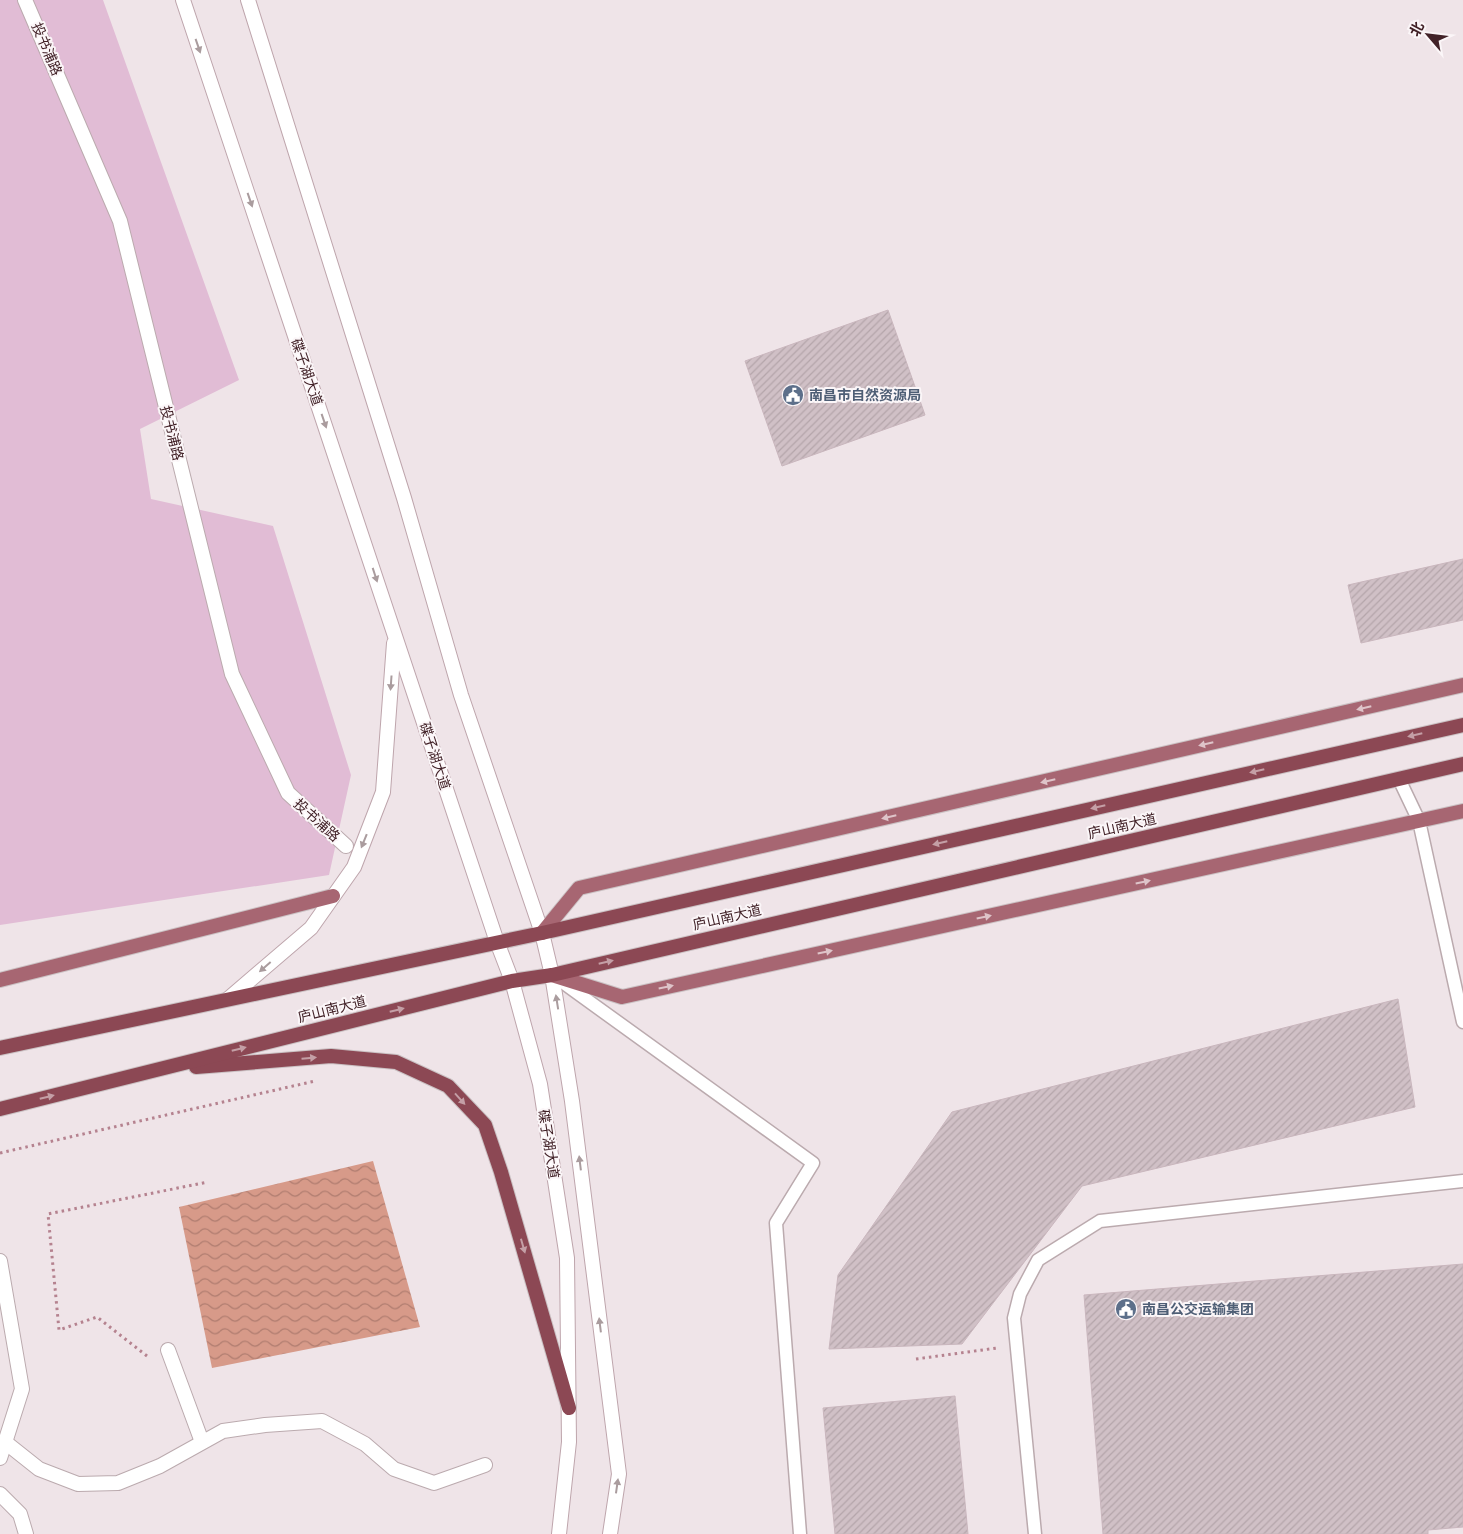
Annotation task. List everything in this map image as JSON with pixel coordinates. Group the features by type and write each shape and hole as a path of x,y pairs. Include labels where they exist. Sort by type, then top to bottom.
{"highway":[{"name":"庐山南大道","path":"0,1048 542,933 1463,724"},
{"name":"庐山南大道","path":"0,1109 512,981 552,975 1463,764"},
{"path":"156,1070 331,1056 396,1062 448,1086 485,1125 501,1172 569,1408"}],"main road":[{"name":"投书浦路","path":"25,0 120,221 232,674 288,794 346,846"},
{"name":"碟子湖大道","path":"183,0 497,942 512,981 540,1084 567,1258 569,1442 559,1534"},
{"name":"碟子湖大道","path":"248,0 404,498 462,695 542,933 552,975 572,1101 619,1474 610,1534"},
{"path":"228,999 311,928 354,867 383,792 395,634"},
{"path":"542,933 579,888 1463,685"},
{"path":"552,975 622,997 1463,811"},
{"path":"0,980 333,896"},
{"path":"0,1261 22,1389 0,1458"},
{"path":"168,1350 202,1442"},
{"path":"5,1442 39,1469 78,1484 118,1483 160,1466 223,1431 265,1425 322,1421 365,1444 394,1469 434,1483 485,1465"},
{"path":"0,1494 20,1514 26,1534"}],"lane":[{"path":"1399,779 1419,821 1463,1022"},
{"path":"552,975 813,1163 776,1224 800,1534"},
{"path":"1035,1534 1014,1318 1020,1294 1038,1260 1100,1221 1463,1181"}],"path":[{"path":"0,1153 319,1080"},
{"path":"150,1358 97,1317 59,1330 48,1214 208,1182"},
{"path":"916,1359 1017,1346"}],"shaded area":[{"path":"0,0 103,0 239,380 140,429 151,499 273,526 351,775 329,875 0,925"}],"water":[{"path":"373,1161 420,1327 212,1368 179,1207"}],"building":[{"path":"888,310 925,415 782,466 745,361"},
{"path":"1463,559 1463,620 1361,643 1348,585"},
{"path":"1398,999 1415,1107 1082,1186 962,1344 829,1349 838,1275 952,1112"},
{"path":"1463,1264 1463,1527 1428,1530 1428,1534 1103,1534 1084,1295"},
{"path":"955,1396 968,1534 835,1534 823,1408"}],"place":[{"name":"南昌市自然资源局","path":"793,395"},
{"name":"南昌公交运输集团","path":"1126,1309"}]}
